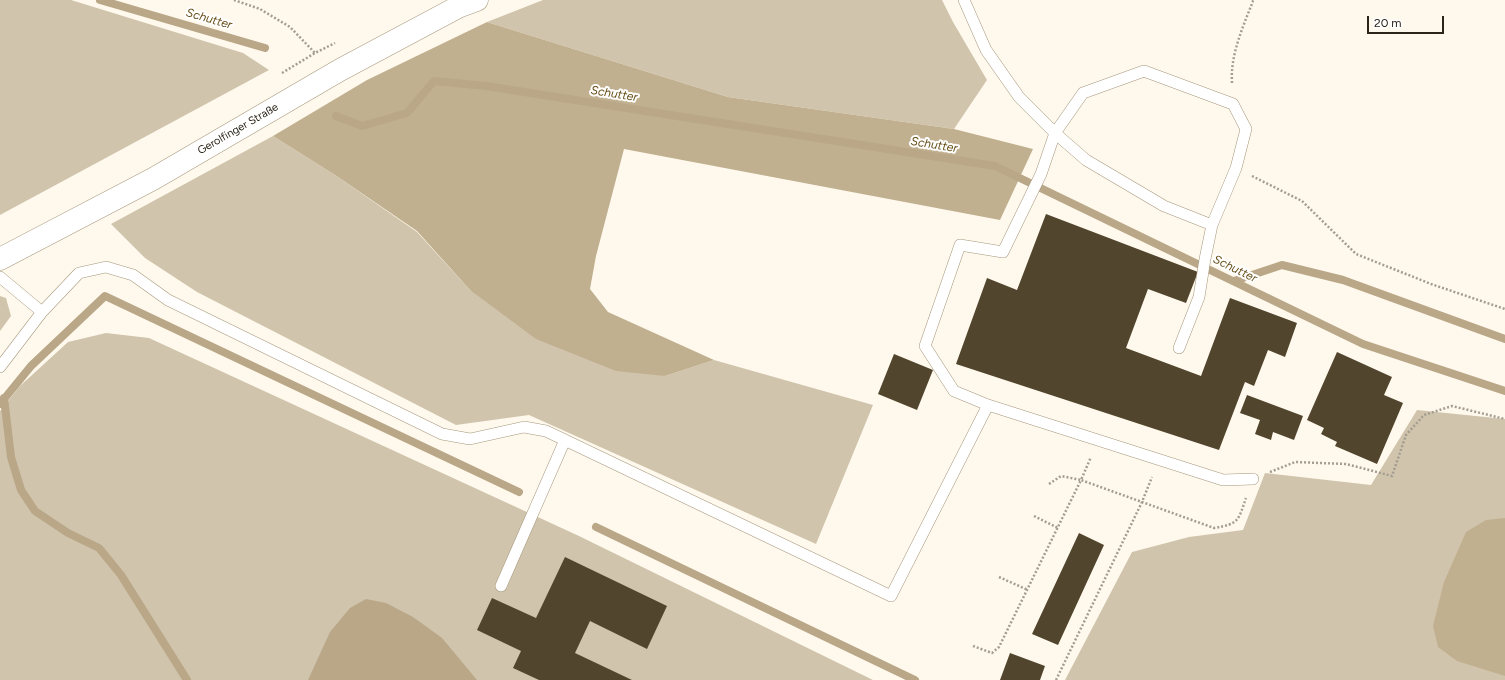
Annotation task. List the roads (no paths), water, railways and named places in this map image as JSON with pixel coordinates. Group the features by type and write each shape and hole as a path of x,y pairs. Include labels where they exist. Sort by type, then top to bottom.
{"street":[{"name":"Gerolfinger Straße","path":"0,259 153,178 340,70 458,7 477,0"}],"lane":[{"path":"964,0 986,50 1019,97 1055,133 1086,160 1164,206 1212,225"},
{"path":"1179,348 1199,297 1204,259 1212,225 1236,168 1246,129 1233,104 1144,71 1083,93 1055,133 1042,174 1003,252 960,245 925,346 954,391 988,405 1224,480 1253,479"},
{"path":"0,366 42,312 79,273 106,267 133,275 168,300 442,434 470,439 524,427 546,430 891,596 988,405"},
{"path":"0,277 42,312"},
{"path":"501,586 565,440"}],"waterway":[{"name":"Schutter","path":"100,0 265,48"},
{"name":"Schutter","path":"336,116 362,126 407,113 434,81 486,86 995,166 1363,344 1505,391"},
{"path":"1234,281 1282,265 1343,280 1505,339"},
{"path":"0,404 31,366 105,296 519,492"},
{"path":"4,398 11,457 21,490 35,511 68,533 99,548 121,575 187,680"},
{"path":"596,527 915,680"}]}
